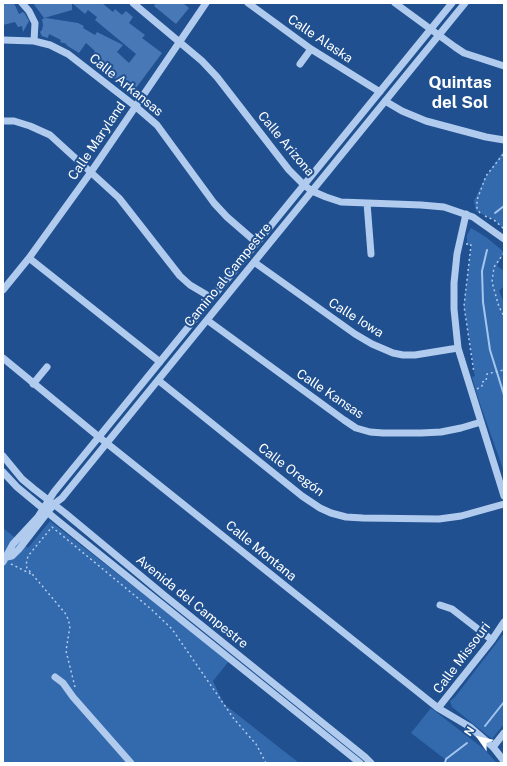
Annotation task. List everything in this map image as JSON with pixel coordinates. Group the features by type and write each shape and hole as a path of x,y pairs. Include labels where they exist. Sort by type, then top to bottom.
{"street":[{"path":"22,3 29,11 35,23 34,42"},
{"name":"Calle Arizona","path":"133,3 202,61 289,170 312,191 326,198 341,202 444,207 473,217 504,239"},
{"name":"Calle Maryland","path":"3,290 29,258 91,172 206,3"},
{"name":"Calle Alaska","path":"248,3 310,49 380,92"},
{"path":"395,3 464,53 504,66"},
{"name":"Camino al Campestre","path":"6,561 19,549 46,511 52,502 54,492 452,3"},
{"name":"Camino al Campestre","path":"52,502 62,498 465,3"},
{"name":"Calle Arkansas","path":"3,40 34,42 50,45 68,54 135,106 157,125 214,203 227,217 257,243"},
{"path":"300,64 310,49"},
{"path":"385,101 426,122 504,140"},
{"path":"3,121 14,121 50,135 119,198 180,276 190,285 212,298"},
{"path":"367,203 370,254"},
{"path":"466,214 457,254 454,283 454,310 458,348 504,496"},
{"path":"29,258 160,362"},
{"name":"Calle Iowa","path":"254,262 355,334 372,344 393,353 415,355 458,348"},
{"name":"Calle Kansas","path":"207,320 356,428 370,432 383,433 421,433 448,430 481,422"},
{"name":"Calle Montana","path":"3,358 106,443 438,708 470,727 493,747 504,760"},
{"path":"33,384 47,367"},
{"name":"Calle Oregón","path":"158,380 302,496 320,508 331,513 346,517 363,518 439,519 460,516 504,504"},
{"name":"Avenida del Campestre","path":"3,456 22,478 371,763"},
{"name":"Avenida del Campestre","path":"3,472 17,487 46,511 360,763"},
{"path":"159,603 165,596"},
{"path":"440,605 452,609 492,640"},
{"name":"Calle Missouri","path":"438,708 492,640 504,622"},
{"path":"55,676 63,683 73,697 131,763"},
{"path":"266,688 271,682"},
{"path":"493,747 504,733"}],"path":[{"path":"504,153 486,176 477,200 477,208 480,214 494,220 503,228 504,227"},
{"path":"467,245 471,245 464,306 475,377"},
{"path":"504,253 494,267 492,282 499,307 504,316"},
{"path":"478,382 486,381 487,374 504,370"},
{"path":"476,390 482,386 482,382"},
{"path":"77,692 66,651 70,626 68,618 60,606 33,576 26,565 28,556 52,527 151,609 172,629 234,719 256,744 266,763"},
{"path":"6,561 33,576"}],"shaded area":[{"path":"504,150 504,229 494,220 476,211 474,201 485,178"},
{"path":"471,228 486,237 504,252 497,266 504,271 504,286 499,291 504,302 504,472 472,377 475,376 464,306 471,246 467,245 467,235"},
{"path":"50,521 229,661 213,681 224,704 299,763 3,763 3,528 28,548"},
{"path":"504,633 504,724 492,739 452,707 450,701 455,697"},
{"path":"431,708 484,749 497,763 450,763 411,733"}],"building":[{"path":"3,3 14,3 19,14 23,12 25,14 29,21 23,32 22,26 18,27 15,22 3,25"},
{"path":"33,3 72,3 72,10 44,18"},
{"path":"72,3 102,3 113,12 115,9 122,15 126,11 133,17 129,23 145,35 142,38 162,53 133,92 97,66 102,59 86,43 79,53 66,45 67,44 60,42 61,40 49,34 48,38 42,36 40,32 43,25 42,19 46,18 78,23 84,26 83,28 95,35 97,32 123,45 117,52 129,63 136,54 95,20 97,17 88,10 85,14"},
{"path":"156,3 183,3 189,8 176,24 154,6"}],"waterway":[{"path":"495,213 504,206"},
{"path":"487,250 482,271 483,302 490,350 504,395"},
{"path":"485,726 504,702"},
{"path":"445,763 446,759 467,743"}],"district":[{"name":"Quintas del Sol","path":"460,93"}]}
